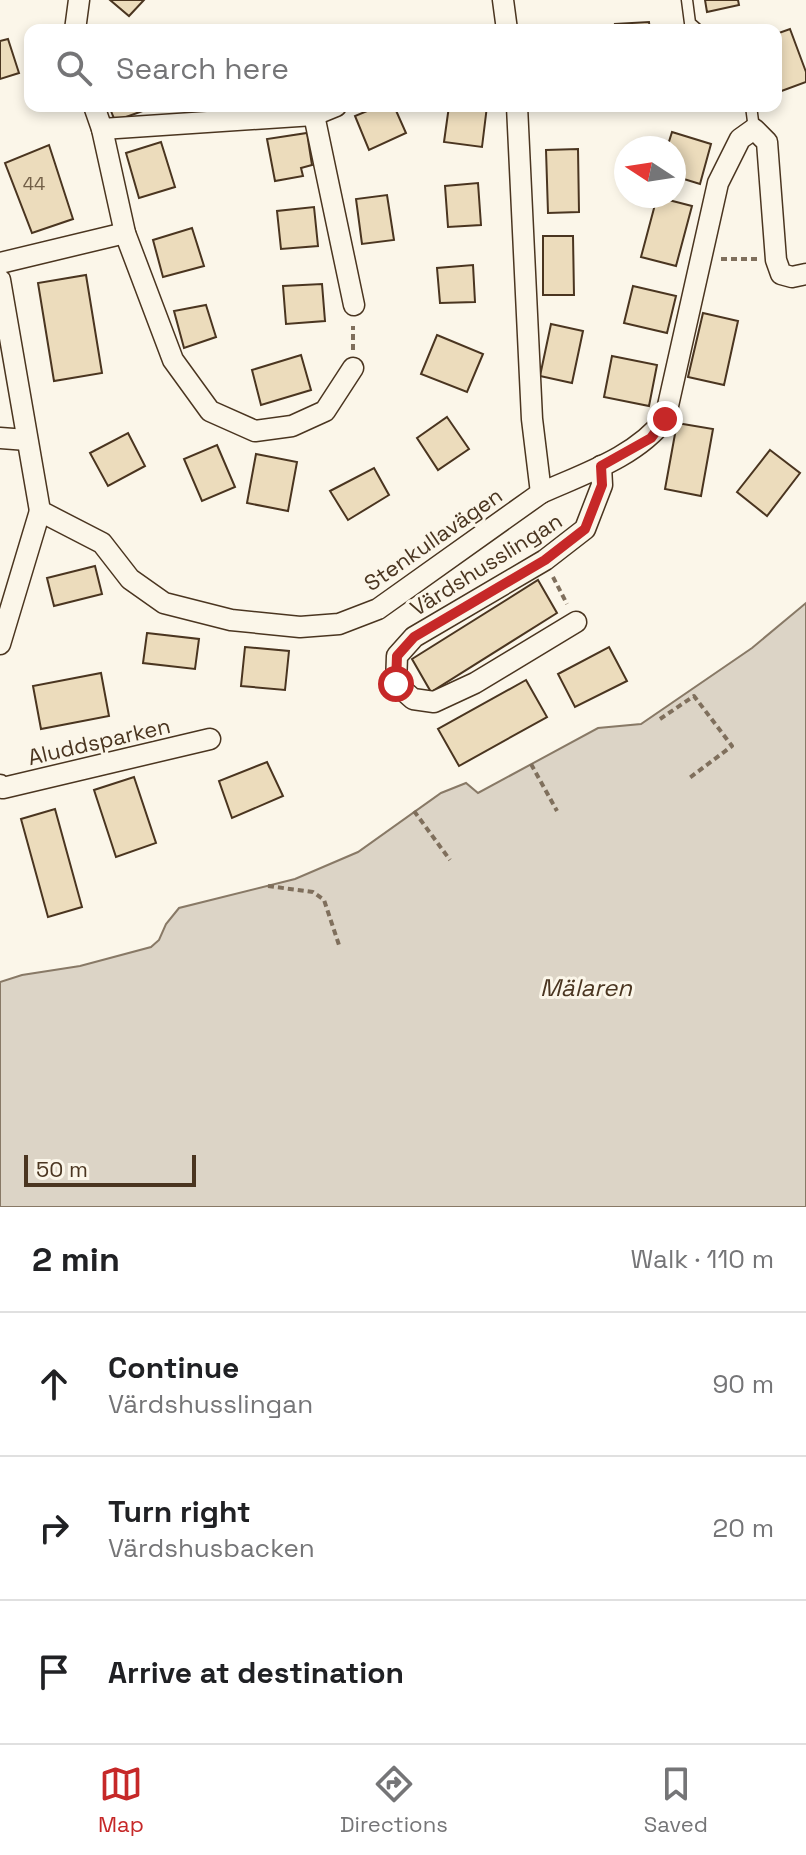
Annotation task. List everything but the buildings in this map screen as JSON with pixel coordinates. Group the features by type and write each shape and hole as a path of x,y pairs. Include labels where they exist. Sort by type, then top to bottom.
{"street":[{"path":"76,24 79,0"},
{"path":"503,0 506,24"},
{"path":"96,112 125,233 173,360 210,411 255,431 292,426 325,411 353,368"},
{"path":"102,129 314,115 321,112"},
{"path":"517,112 532,419 541,493"},
{"path":"314,115 354,305"},
{"path":"754,129 767,142 776,260 781,274 792,277 806,274"},
{"name":"Stenkullavägen","path":"40,511 102,543 130,579 164,603 231,620 300,627 339,624 378,609 541,493 601,466 651,438 665,419 718,183 740,139 754,129"},
{"path":"0,263 125,233"},
{"path":"0,280 40,511 0,644"},
{"path":"0,438 27,440"},
{"name":"Värdshusslingan","path":"576,622 475,683 434,702 413,699 396,684 397,656 414,637 545,560 585,529 602,485 601,466"},
{"name":"Aluddsparken","path":"0,785 3,788 210,739"}],"lane":[{"path":"687,0 691,24"},
{"path":"752,112 754,129"}],"path":[{"path":"725,258 749,259"},
{"path":"353,368 354,305"},
{"path":"545,560 576,622"},
{"path":"660,719 694,696 732,746 688,779"},
{"path":"531,764 557,811"},
{"path":"414,811 450,860"},
{"path":"268,886 313,892 324,900 339,945"}],"water":[{"name":"Mälaren","path":"806,603 806,1207 0,1207 0,982 22,975 80,966 151,947 159,940 166,924 179,908 295,879 358,852 441,793 466,783 478,793 598,728 641,724 752,648"}],"route":[{"path":"396,684 397,656 414,637 545,560 585,529 602,485 601,466 651,438 665,419"}]}
